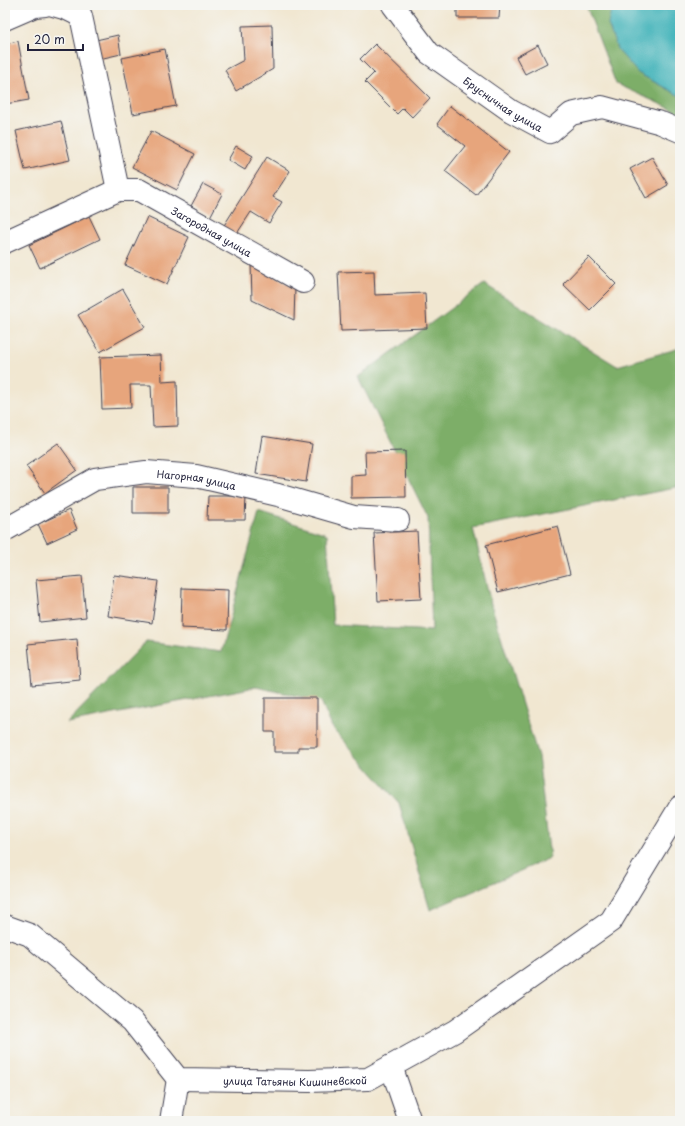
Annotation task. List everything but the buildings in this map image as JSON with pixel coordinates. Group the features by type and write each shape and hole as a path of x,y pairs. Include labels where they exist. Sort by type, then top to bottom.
{"street":[{"path":"5,19 35,6 45,5"},
{"path":"53,5 67,9 81,16 118,190"},
{"name":"Брусничная улица","path":"393,5 430,53 511,111 550,132 571,114 602,107 661,123 680,131"},
{"name":"Загородная улица","path":"5,242 118,190 139,190 303,282"},
{"name":"Нагорная улица","path":"5,530 95,479 146,472 196,476 278,495 354,517 398,520"},
{"name":"улица Татьяны Кишиневской","path":"178,1079 309,1081 368,1079 455,1030 611,921 680,807"},
{"path":"5,926 30,935 132,1021 178,1079 171,1121"},
{"path":"391,1066 410,1121"}],"green space":[{"path":"586,5 620,5 611,10 638,73 680,96 680,113 616,84"},
{"path":"484,284 617,366 680,348 680,487 473,528 491,604 538,756 550,858 430,910 399,803 332,727 321,701 256,687 67,723 146,642 221,652 259,512 327,534 333,625 432,631 428,518 358,377"}],"water":[{"path":"620,5 680,5 680,96 638,73 617,49 608,24 611,10"}]}
